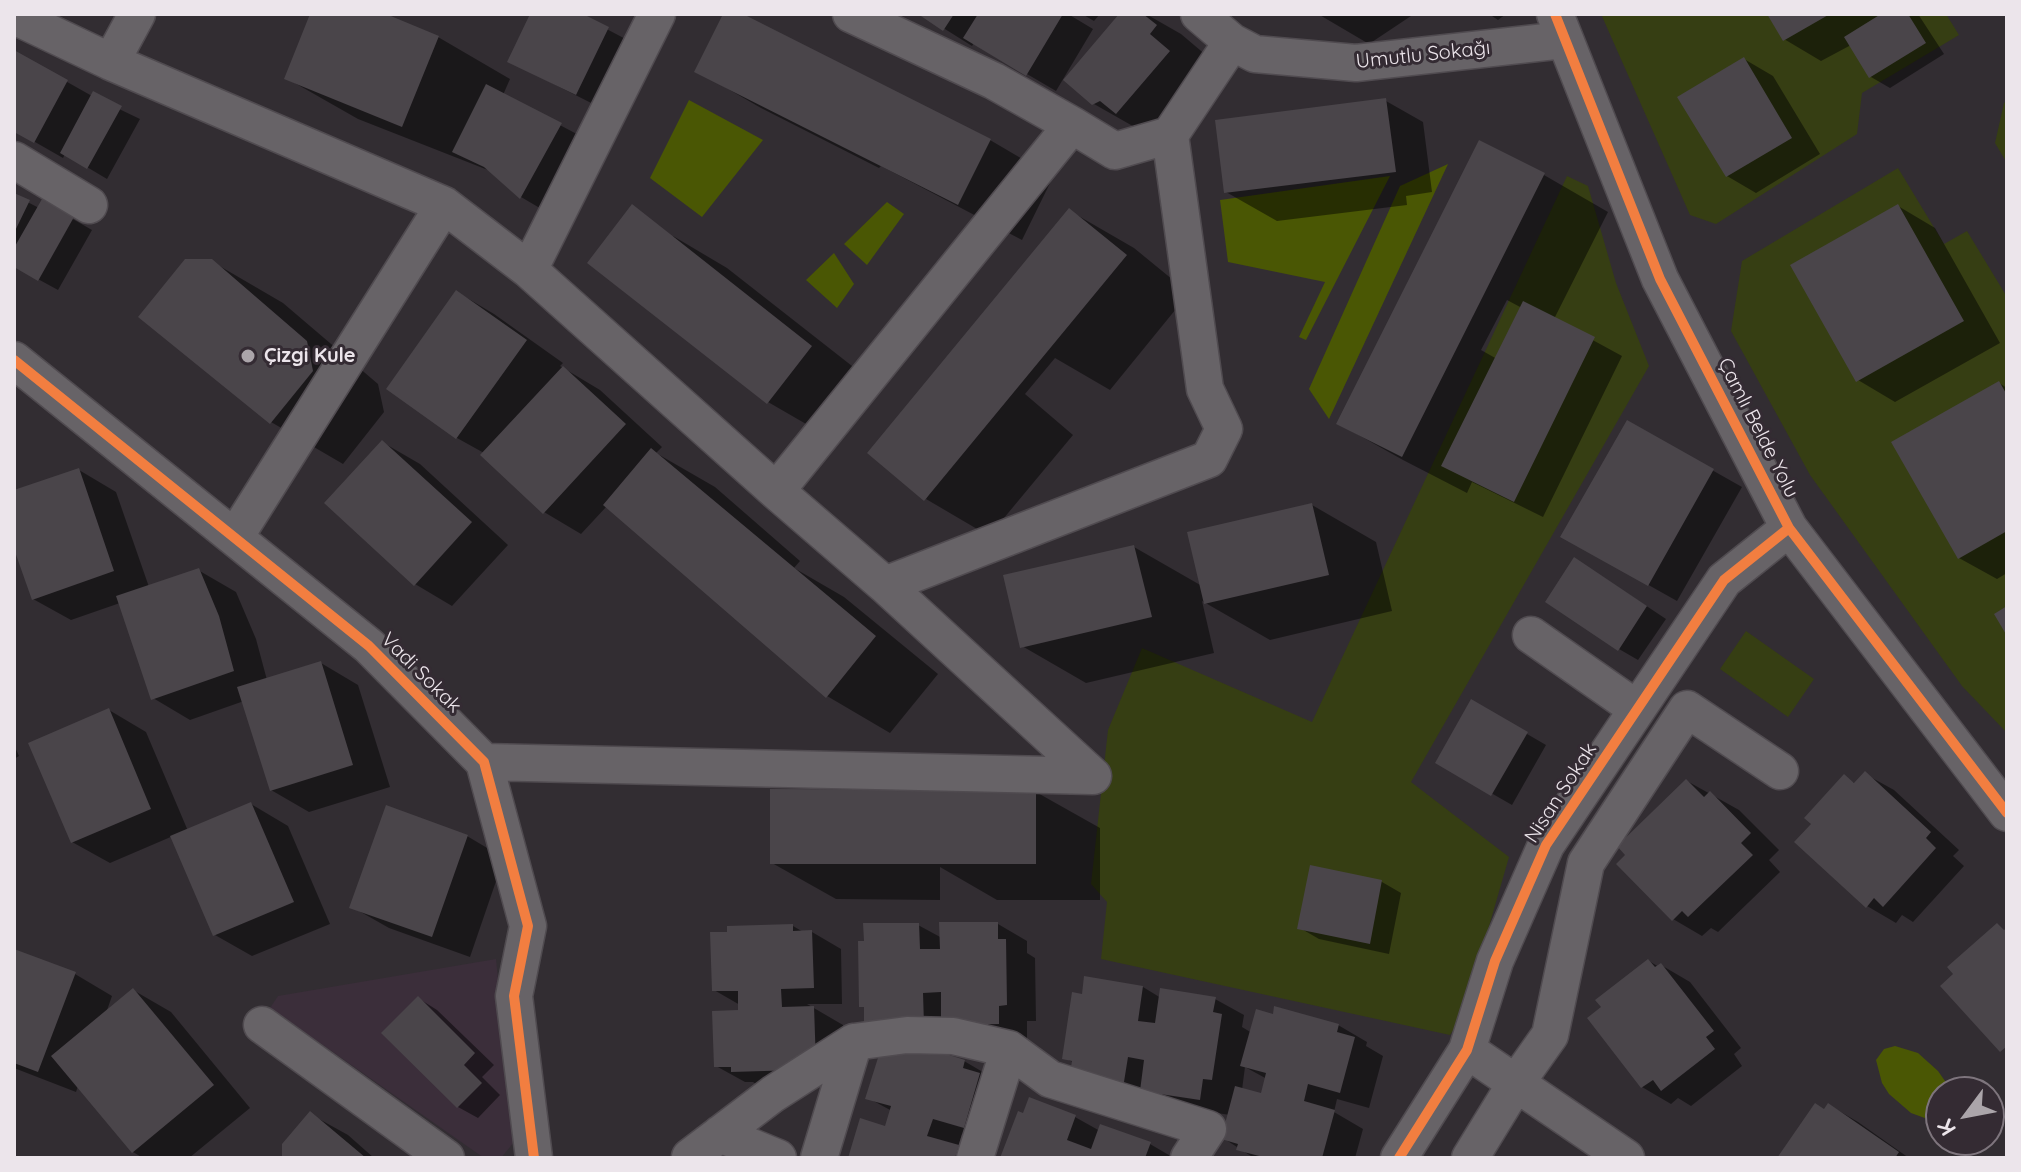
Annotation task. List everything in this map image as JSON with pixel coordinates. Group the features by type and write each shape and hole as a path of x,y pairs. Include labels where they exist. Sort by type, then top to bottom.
{"street":[{"path":"111,62 137,14"},
{"path":"529,270 657,14"},
{"path":"851,14 994,81 1115,151 1170,135 1232,42"},
{"name":"Umutlu Sokağı","path":"1199,14 1232,42 1255,54 1356,63 1560,27"},
{"path":"14,16 111,62 444,205 529,270 885,585 1093,776 484,762"},
{"name":"Çamlı Belde Yolu","path":"1560,27 1660,279 1789,528 2007,813"},
{"path":"776,491 1072,125"},
{"path":"885,585 1209,459 1224,429 1205,389 1170,135"},
{"path":"14,160 89,205"},
{"path":"235,537 444,205"},
{"name":"Vadi Sokak","path":"14,360 369,646 484,762 528,926 514,996 534,1158"},
{"name":"Nisan Sokak","path":"1399,1158 1467,1050 1495,961 1546,845 1724,580 1789,528"},
{"path":"1531,635 1637,709"},
{"path":"1470,1158 1550,1035 1586,863 1687,709 1780,771"},
{"path":"262,1025 446,1158"},
{"path":"690,1157 773,1094 854,1042 882,1037 953,1036 1009,1049 1050,1079 1208,1129 1189,1158"},
{"path":"819,1158 854,1042"},
{"path":"975,1158 1009,1049"},
{"path":"1467,1050 1626,1158"},
{"path":"720,1134 778,1158"}],"shaded area":[{"path":"1601,14 1946,14 1959,35 1862,93 1857,134 1716,224 1690,215"},
{"path":"689,100 763,140 702,217 650,178"},
{"path":"2007,101 2007,163 1995,143"},
{"path":"1448,164 1329,419 1309,389 1400,186"},
{"path":"1898,168 1944,244 1967,231 2007,297 2007,733 1962,686 1810,475 1731,331 1742,261"},
{"path":"1390,176 1306,340 1299,337 1325,282 1228,262 1220,200"},
{"path":"1567,176 1588,186 1616,283 1649,366 1411,782 1509,857 1464,1013 1450,1035 1101,959 1107,902 1091,884 1108,730 1142,648 1312,722"},
{"path":"887,202 904,214 867,265 844,244"},
{"path":"834,253 854,284 837,308 806,280"},
{"path":"1746,631 1814,679 1788,717 1720,669"},
{"path":"496,959 514,1142 501,1158 484,1158 270,1008 278,996"},
{"path":"1895,1046 1918,1053 1942,1076 1925,1076 1925,1118 1911,1113 1889,1094 1882,1083 1876,1060 1884,1049"}],"building":[{"path":"310,14 386,14 439,36 402,127 284,79"},
{"path":"530,14 583,14 609,27 576,95 507,62"},
{"path":"723,14 743,14 991,139 958,205 694,72"},
{"path":"918,14 954,14 943,31"},
{"path":"978,14 1063,14 1026,76 963,38"},
{"path":"1119,14 1143,14 1157,25 1150,34 1170,51 1116,114 1100,101 1092,105 1063,80"},
{"path":"1767,14 1830,14 1783,41"},
{"path":"1881,14 1908,14 1926,43 1869,78 1844,37"},
{"path":"14,50 68,80 34,143 14,132"},
{"path":"1744,57 1792,138 1726,177 1677,97"},
{"path":"486,84 562,123 520,199 484,167 452,152"},
{"path":"93,91 122,106 87,169 60,153"},
{"path":"1386,98 1396,172 1224,193 1215,120"},
{"path":"1479,140 1545,173 1402,457 1336,424"},
{"path":"14,193 30,200 14,233"},
{"path":"42,199 74,217 38,281 14,267 14,248"},
{"path":"632,204 812,346 767,404 587,263"},
{"path":"1898,204 1964,321 1856,382 1790,265"},
{"path":"1069,208 1127,255 924,501 867,453"},
{"name":"Çizgi Kule","path":"185,259 212,259 307,341 313,371 270,424 138,317"},
{"path":"456,290 527,340 456,439 386,389"},
{"path":"1523,301 1595,337 1514,502 1441,466"},
{"path":"563,366 626,424 543,514 480,455"},
{"path":"1999,381 2007,395 2007,531 1958,559 1891,442"},
{"path":"1627,420 1714,469 1648,586 1560,537"},
{"path":"382,440 472,522 414,586 324,503"},
{"path":"651,448 876,636 826,698 603,505"},
{"path":"79,468 114,571 32,600 14,549 14,490"},
{"path":"1312,503 1329,575 1204,604 1187,532"},
{"path":"1134,545 1152,617 1020,648 1003,575"},
{"path":"1574,557 1647,606 1618,651 1545,602"},
{"path":"199,568 219,616 234,671 151,700 116,596"},
{"path":"2007,606 2007,636 1994,614"},
{"path":"321,661 353,765 270,791 237,687"},
{"path":"1471,699 1528,732 1491,796 1435,763"},
{"path":"109,708 151,809 71,843 28,743"},
{"path":"1865,771 1931,832 1926,838 1936,848 1883,907 1874,898 1866,908 1794,842 1811,824 1804,818 1844,774 1854,783"},
{"path":"1686,779 1704,797 1710,791 1751,833 1741,843 1753,855 1688,917 1682,911 1672,921 1616,864 1625,855 1617,846"},
{"path":"770,789 1036,790 1036,864 770,864"},
{"path":"251,802 294,902 213,936 170,836"},
{"path":"386,805 468,835 432,937 349,908"},
{"path":"1310,865 1382,880 1370,944 1297,929"},
{"path":"939,922 998,922 998,939 1006,939 1007,1005 999,1006 999,1024 941,1025 941,992 923,993 924,1025 864,1026 864,1007 859,1007 858,941 864,941 863,923 919,923 920,949 940,949"},
{"path":"1997,923 2004,930 2007,928 2007,1046 2000,1052 1940,986 1953,974 1947,967"},
{"path":"793,924 793,931 812,930 814,988 781,989 782,1007 814,1006 816,1065 798,1070 731,1072 731,1067 714,1067 712,1011 738,1010 738,991 712,991 710,932 727,932 727,926"},
{"path":"14,949 76,972 38,1072 14,1063"},
{"path":"1648,959 1655,967 1661,963 1714,1031 1706,1037 1715,1049 1661,1091 1653,1080 1641,1088 1587,1018 1601,1007 1595,1000"},
{"path":"1084,976 1143,986 1138,1021 1155,1023 1160,988 1216,997 1213,1012 1222,1014 1212,1080 1203,1079 1200,1100 1140,1091 1144,1060 1128,1057 1123,1088 1069,1079 1072,1061 1062,1059 1072,992 1082,994"},
{"path":"133,988 214,1085 132,1153 51,1056"},
{"path":"418,996 475,1053 464,1065 482,1083 457,1108 381,1033"},
{"path":"1274,1006 1339,1024 1337,1032 1355,1037 1340,1093 1308,1084 1304,1101 1335,1110 1322,1158 1267,1158 1236,1150 1238,1144 1221,1139 1235,1086 1261,1093 1266,1073 1240,1066 1256,1009 1273,1014"},
{"path":"902,1040 965,1060 963,1068 980,1073 964,1128 933,1119 927,1136 959,1145 955,1158 848,1158 860,1118 885,1126 891,1106 865,1099 883,1042"},
{"path":"1029,1097 1076,1115 1067,1140 1091,1149 1100,1124 1151,1142 1145,1158 1000,1158 1018,1111 1023,1113"},
{"path":"1815,1103 1824,1109 1828,1103 1899,1152 1895,1158 1777,1158"},
{"path":"310,1111 366,1158 282,1158 282,1144"}],"cycle path":[{"path":"1555,14 1660,279 1789,528 2007,813"},
{"path":"14,360 369,646 484,762 528,926 514,996 534,1158"},
{"path":"1399,1158 1467,1050 1495,961 1546,845 1724,580 1789,528"}],"place":[{"name":"Çizgi Kule","path":"248,356"}]}
